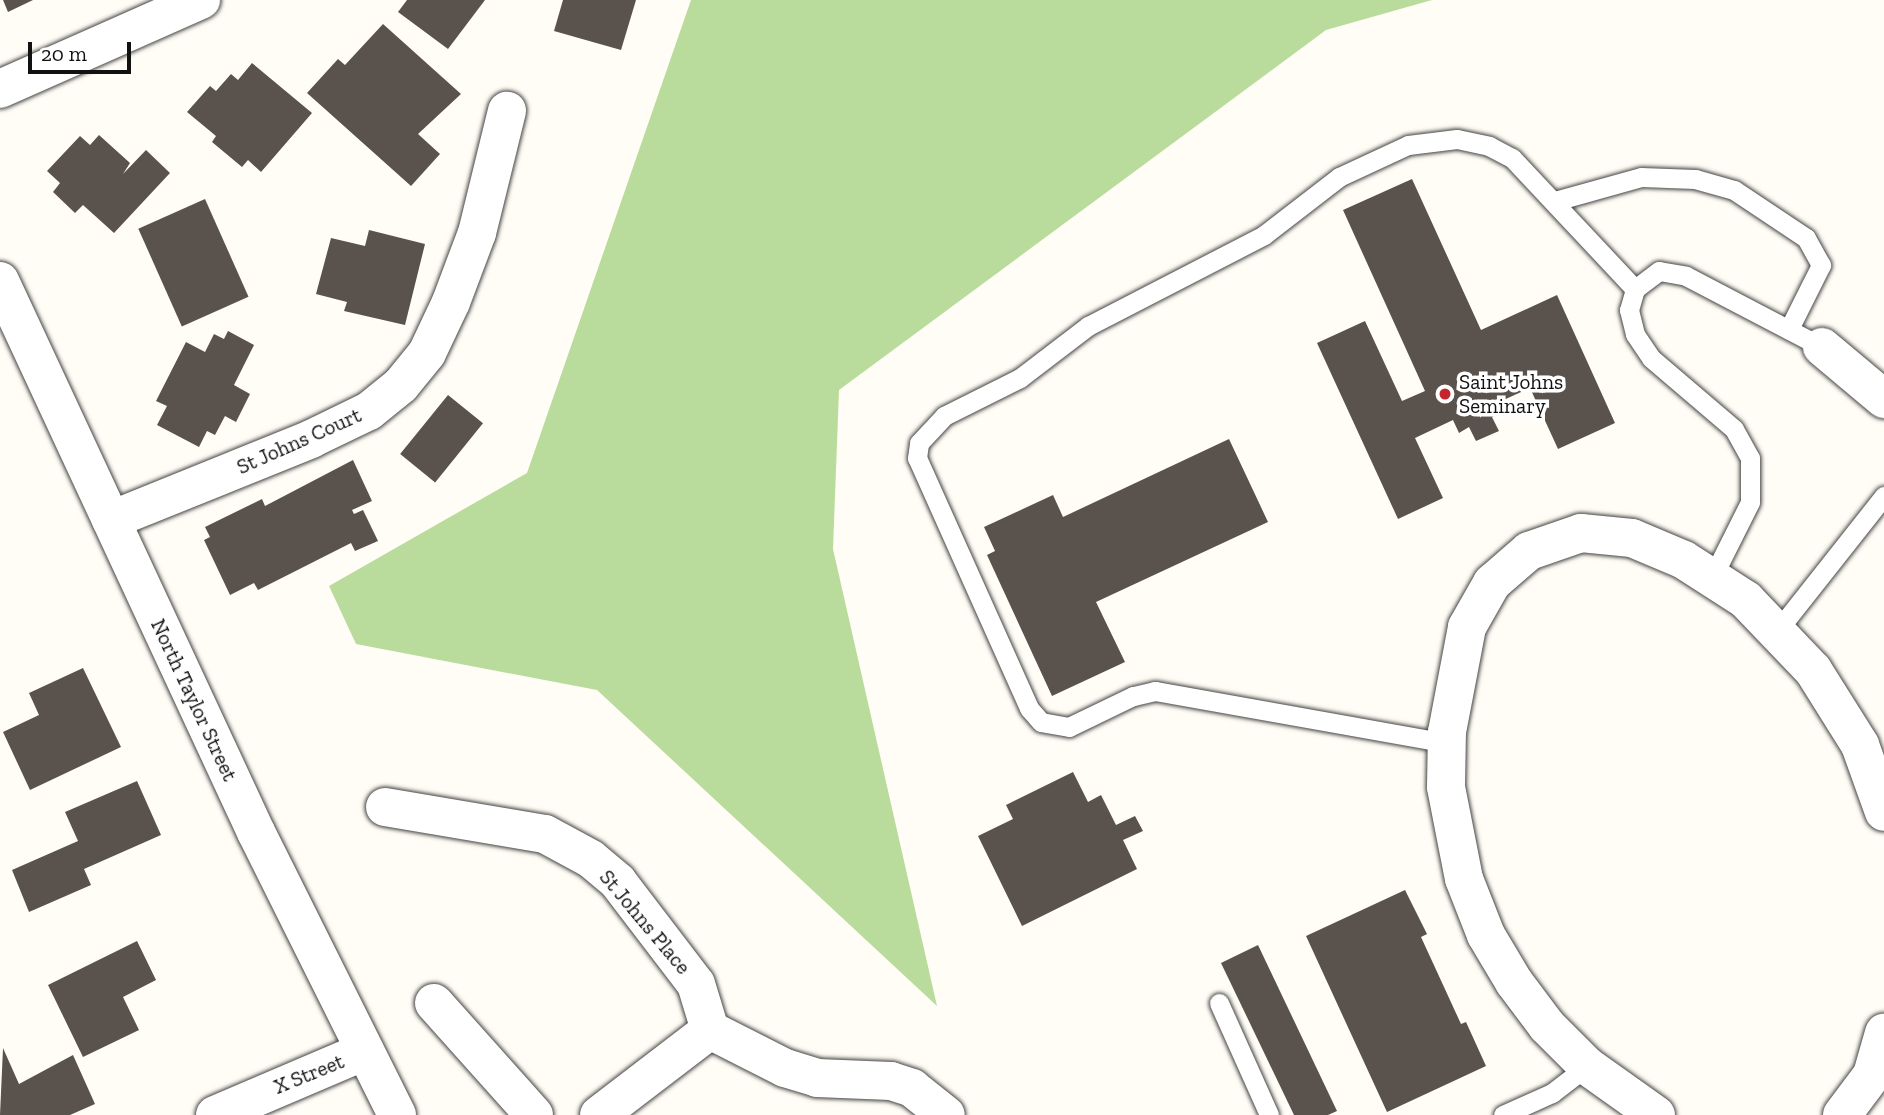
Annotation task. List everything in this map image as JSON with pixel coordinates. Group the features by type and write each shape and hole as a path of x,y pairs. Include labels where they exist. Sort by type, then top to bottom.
{"street":[{"path":"0,89 201,0"},
{"name":"St Johns Court","path":"111,520 311,439 369,411 401,385 427,354 451,302 477,233 507,111"},
{"name":"North Taylor Street","path":"0,281 256,832 397,1115"},
{"path":"1822,346 1884,399"},
{"path":"1656,1115 1587,1066 1514,982 1486,935 1464,879 1450,814 1447,743 1457,660 1467,627 1492,583 1528,551 1581,533 1600,532 1632,538 1712,578 1779,629 1813,670 1851,726 1884,812"},
{"name":"St Johns Place","path":"385,807 545,834 591,859 618,882 696,984 710,1030"},
{"path":"434,1003 534,1115"},
{"path":"599,1115 710,1030 785,1068 817,1078 891,1081 912,1088 946,1115"},
{"path":"1842,1115 1872,1075 1884,1033"},
{"name":"X Street","path":"215,1115 365,1051"}],"lane":[{"path":"1447,743 1155,691 1133,696 1069,727 1041,722 1029,708 917,458 919,443 944,416 1020,378 1088,326 1264,235 1347,172 1408,145 1457,139 1489,146 1512,158 1635,289"},
{"path":"1555,201 1641,177 1695,179 1734,190 1806,238 1821,265 1789,329"},
{"path":"1712,578 1749,502 1750,458 1734,429 1651,358 1635,334 1629,310 1635,289 1659,271 1686,276 1822,346"},
{"path":"1779,629 1884,496"},
{"path":"1219,1003 1269,1115"},
{"path":"1503,1115 1552,1093 1587,1066"}],"green space":[{"path":"691,0 1432,0 1326,30 839,390 833,549 937,1006 597,690 356,644 329,586 527,473"}],"building":[{"path":"3,0 33,0 8,12"},
{"path":"407,0 485,0 448,49 398,12"},
{"path":"563,0 636,0 621,50 554,31"},
{"path":"383,24 461,94 418,134 440,154 411,186 307,93 338,59 345,65"},
{"path":"252,63 312,113 261,172 248,160 242,167 212,142 216,136 187,112 210,86 216,91 231,74 238,80"},
{"path":"99,135 130,163 123,174 146,150 170,173 114,233 83,205 75,213 53,192 60,183 47,171 80,136 90,145"},
{"path":"1412,179 1481,330 1557,295 1615,423 1558,449 1530,388 1497,403 1502,412 1492,417 1499,431 1476,441 1469,427 1459,433 1453,420 1415,438 1443,498 1398,519 1317,343 1365,321 1402,401 1425,391 1343,210"},
{"path":"205,199 249,297 182,326 138,229"},
{"path":"369,230 425,244 405,325 344,311 347,302 316,294 331,238 365,246"},
{"path":"228,331 254,345 234,385 250,394 236,422 225,416 215,435 207,431 199,447 157,425 167,406 156,401 186,342 205,352 214,334 224,339"},
{"path":"448,395 483,423 435,482 400,454"},
{"path":"1229,439 1268,522 1096,602 1125,662 1052,696 987,555 995,551 984,527 1053,495 1063,517"},
{"path":"353,460 372,501 352,510 354,514 363,510 378,541 355,551 351,543 258,590 254,583 230,595 204,540 210,537 205,527 262,499 265,506"},
{"path":"83,668 121,747 30,790 3,732 39,715 29,693"},
{"path":"1073,772 1088,802 1101,795 1116,825 1135,816 1143,831 1123,840 1137,869 1022,926 978,836 1013,819 1006,805"},
{"path":"137,781 161,835 84,869 91,885 29,912 12,870 78,841 65,812"},
{"path":"1405,890 1427,934 1421,937 1461,1024 1466,1022 1486,1066 1387,1112 1306,936"},
{"path":"137,941 156,980 123,997 139,1030 83,1057 48,985"},
{"path":"1258,945 1337,1111 1328,1115 1294,1115 1221,963"},
{"path":"3,1048 19,1084 73,1055 95,1104 70,1115 0,1115"}],"place":[{"name":"Saint Johns Seminary","path":"1445,394"}]}
